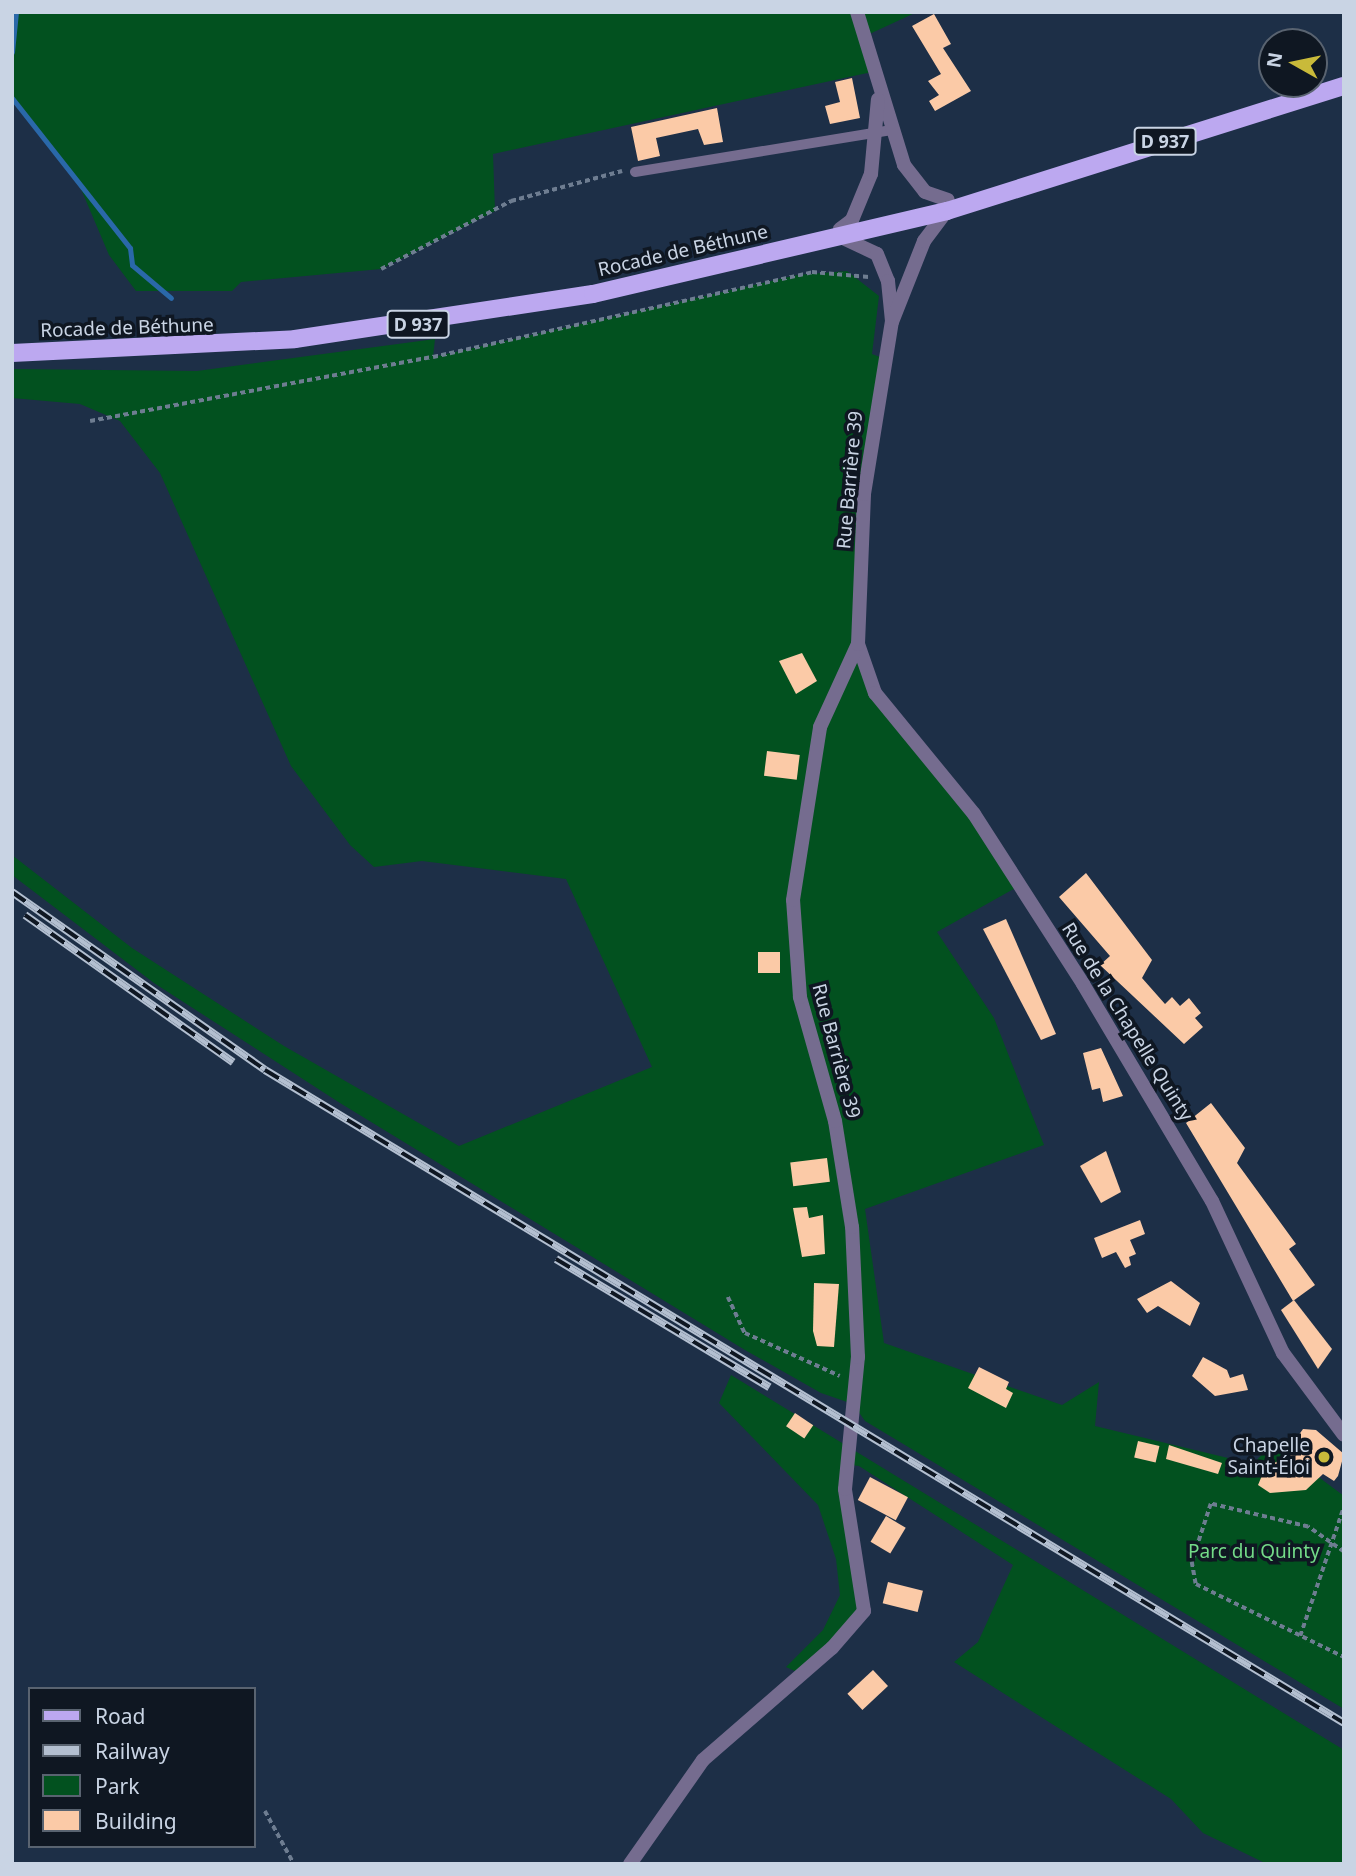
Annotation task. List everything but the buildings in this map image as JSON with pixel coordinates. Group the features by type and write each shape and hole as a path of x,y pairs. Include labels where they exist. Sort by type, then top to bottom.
{"main road":[{"name":"Rocade de Béthune","path":"12,353 219,346 411,325 593,293 843,234 1344,86"}],"street":[{"path":"857,12 878,98 904,165 925,192 947,205"},
{"path":"843,234 852,220 871,174 878,98"},
{"name":"Rue Barrière 39","path":"630,1864 703,1760 854,1628 864,1611 864,1589 845,1479 856,1380 849,1203 835,1121 800,997 793,900 820,727 858,644 869,453 892,323 924,242 947,205"},
{"name":"Rue Barrière 39","path":"843,234 870,247 888,281 892,323"},
{"name":"Rue de la Chapelle Quinty","path":"858,644 875,693 974,814 1125,1053 1212,1201 1283,1353 1344,1435"}],"lane":[{"path":"635,172 892,130"}],"path":[{"path":"381,269 511,201 617,171 635,172"},
{"path":"90,421 433,357 812,272 888,281"},
{"path":"728,1297 745,1333 856,1380"},
{"path":"1344,1552 1308,1527 1211,1504 1201,1523 1192,1562 1196,1584 1344,1657"},
{"path":"1300,1636 1342,1520 1344,1506"},
{"path":"265,1811 294,1864"}],"green space":[{"path":"16,12 917,12 863,37 872,72 493,154 495,211 381,269 241,282 232,291 136,291 109,255 78,182 12,98"},
{"name":"Parc du Quinty","path":"847,271 879,296 872,354 885,359 869,454 858,644 867,677 1019,886 937,932 994,1018 1044,1145 865,1209 884,1343 1062,1405 1099,1382 1095,1426 1253,1464 1273,1443 1344,1496 1344,1709 865,1421 853,1404 821,1393 745,1350 340,1103 154,983 12,875 12,855 132,948 284,1046 459,1146 652,1067 566,879 422,861 374,867 350,845 291,766 160,473 120,421 80,404 12,398 12,369 197,371 435,339 433,357 798,275"},
{"path":"731,1375 1344,1750 1344,1864 1267,1864 1203,1833 1171,1799 954,1662 978,1642 1013,1565 859,1466 845,1464 864,1611 799,1673 786,1667 823,1630 840,1595 836,1559 818,1505 719,1403"}],"waterway":[{"path":"12,52 16,12"},
{"path":"12,98 130,248 132,265 171,298"}],"railway":[{"path":"12,892 265,1070 1344,1723"},
{"path":"25,915 233,1062"},
{"path":"556,1259 769,1387"}],"place":[{"name":"Chapelle Saint-Éloi","path":"1324,1457"}]}
